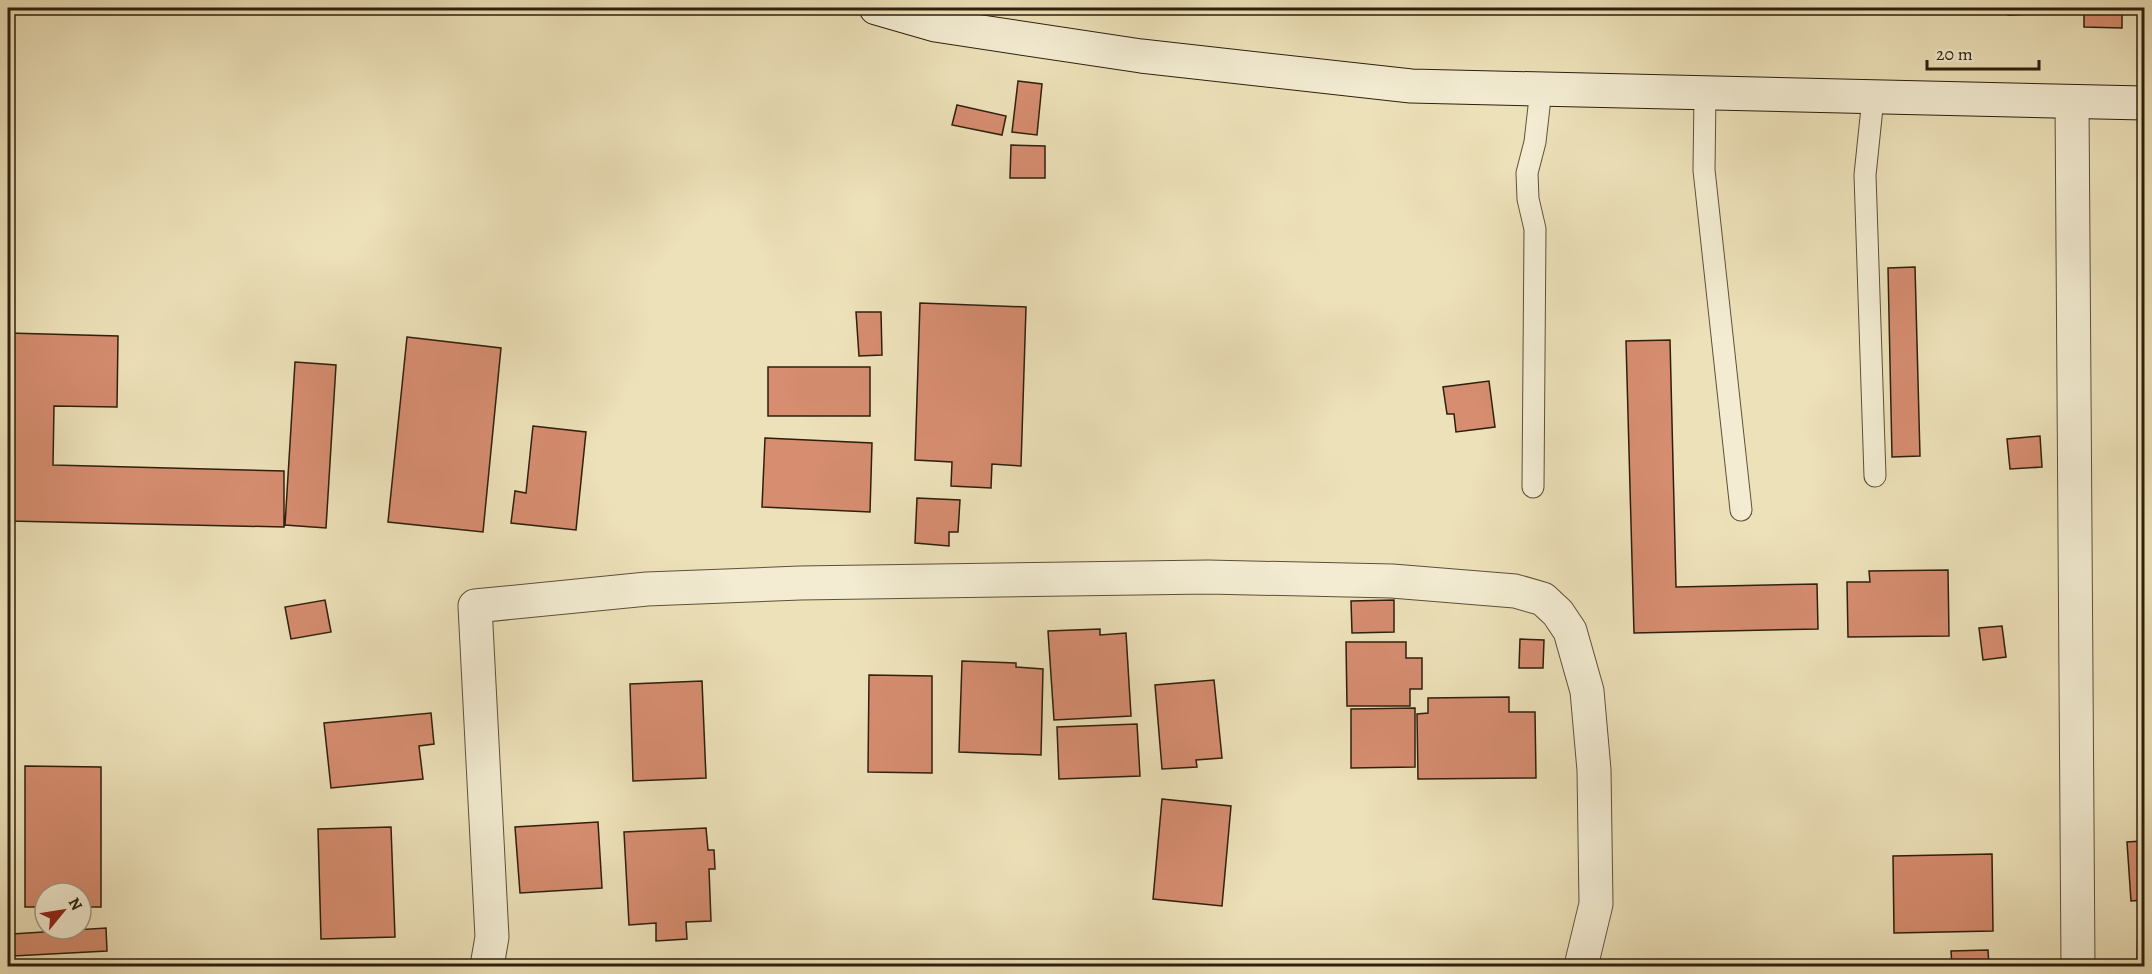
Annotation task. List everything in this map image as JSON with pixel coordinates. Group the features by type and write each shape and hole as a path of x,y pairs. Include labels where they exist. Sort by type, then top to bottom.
{"street":[{"path":"876,8 935,25 1140,56 1411,86 2145,103"},
{"path":"2072,102 2079,966"},
{"path":"487,966 492,937 475,606 647,589 800,582 1208,577 1392,581 1515,591 1544,600 1558,613 1570,631 1587,691 1593,770 1596,904 1581,966"}],"lane":[{"path":"1533,487 1535,229 1528,198 1527,172 1534,142 1541,89"},
{"path":"1705,93 1704,170 1741,510"},
{"path":"1873,98 1865,175 1875,476"}],"building":[{"path":"2008,8 2030,8 2031,14 2008,15"},
{"path":"2084,8 2122,8 2122,28 2084,27"},
{"path":"1018,81 1042,84 1037,135 1012,132"},
{"path":"957,105 1006,116 1002,135 952,125"},
{"path":"1011,145 1045,146 1045,178 1010,178"},
{"path":"1915,267 1920,456 1892,457 1888,268"},
{"path":"920,303 1026,307 1021,466 992,464 991,488 951,486 952,462 915,460"},
{"path":"856,312 881,312 882,355 859,356"},
{"path":"8,333 118,336 117,407 54,406 53,465 284,471 284,527 8,521"},
{"path":"407,337 501,348 483,532 388,522"},
{"path":"1670,340 1676,587 1817,584 1818,629 1634,633 1626,341"},
{"path":"295,362 336,365 326,528 285,525"},
{"path":"768,367 870,367 870,416 768,416"},
{"path":"1489,381 1495,427 1456,432 1454,414 1447,414 1443,387"},
{"path":"533,426 586,432 576,530 511,523 515,491 526,493"},
{"path":"2040,436 2042,467 2010,469 2007,439"},
{"path":"765,438 872,443 870,512 762,507"},
{"path":"917,498 960,500 958,532 949,532 949,546 915,543"},
{"path":"1948,570 1949,636 1848,637 1847,582 1870,582 1869,571"},
{"path":"325,600 331,632 291,639 285,607"},
{"path":"1394,600 1394,632 1352,633 1351,601"},
{"path":"2002,626 2006,657 1983,660 1979,628"},
{"path":"1100,629 1100,635 1126,633 1131,716 1054,720 1048,631"},
{"path":"1520,639 1544,640 1543,668 1519,668"},
{"path":"1346,642 1406,642 1406,658 1422,658 1422,689 1410,689 1410,706 1347,706"},
{"path":"962,661 1016,663 1016,667 1043,669 1041,755 959,752"},
{"path":"869,675 932,676 932,773 868,772"},
{"path":"1214,680 1222,758 1196,760 1197,767 1162,769 1155,685"},
{"path":"702,681 706,778 633,781 630,684"},
{"path":"1509,697 1509,712 1535,712 1536,778 1418,779 1417,714 1428,713 1428,698"},
{"path":"1415,708 1415,767 1351,768 1351,709"},
{"path":"431,713 434,744 419,746 423,779 331,788 324,723"},
{"path":"1137,724 1140,776 1059,779 1057,727"},
{"path":"25,766 101,767 101,907 93,907 93,881 33,881 33,907 25,907"},
{"path":"1162,799 1231,806 1222,906 1153,899"},
{"path":"2141,818 2144,818 2144,900 2131,901 2127,842 2142,841"},
{"path":"598,822 602,888 520,893 515,827"},
{"path":"391,827 395,937 321,939 318,829"},
{"path":"706,828 708,850 714,850 715,869 709,869 711,921 686,922 687,939 656,941 656,923 629,925 624,832"},
{"path":"1992,854 1993,931 1894,933 1893,856"},
{"path":"2138,927 2144,927 2144,966 2137,966"},
{"path":"106,928 107,951 13,956 12,934 33,933 33,941 93,941 93,929"},
{"path":"1988,950 1989,966 1952,966 1951,951"}]}
